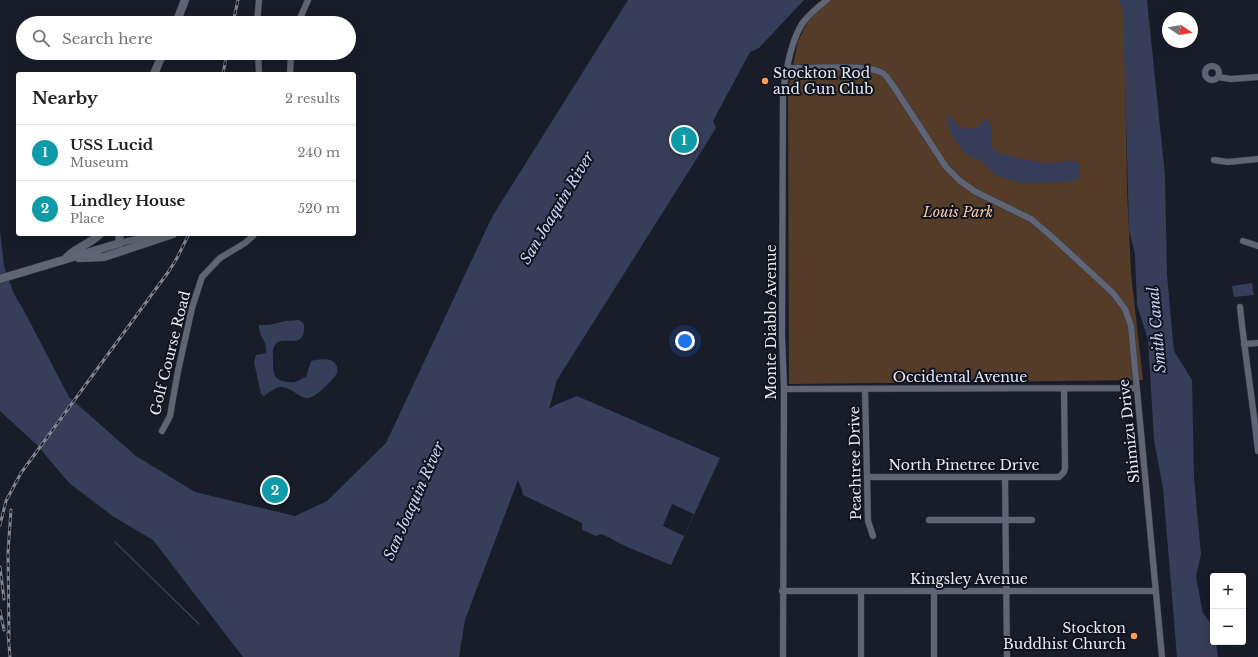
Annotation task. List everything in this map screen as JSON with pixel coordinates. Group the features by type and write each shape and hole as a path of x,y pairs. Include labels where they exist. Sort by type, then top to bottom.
{"street":[{"path":"179,16 185,0"},
{"path":"258,16 259,0"},
{"path":"301,16 308,0"},
{"name":"Monte Diablo Avenue","path":"783,657 783,94 787,68 797,32 805,20 826,0"},
{"path":"155,72 160,60"},
{"path":"258,60 259,72"},
{"path":"290,72 291,60"},
{"name":"Shimizu Drive","path":"787,68 860,67 883,73 892,84 932,148 946,167 959,180 974,191 1030,219 1050,235 1113,293 1125,309 1131,326 1162,657"},
{"path":"1218,77 1232,79 1258,77"},
{"path":"1214,160 1228,162 1258,159"},
{"path":"64,259 75,250 94,240 98,236"},
{"path":"119,236 120,243"},
{"path":"120,243 137,236"},
{"path":"0,279 64,259 150,236"},
{"path":"64,259 104,257 169,236"},
{"name":"Golf Course Road","path":"162,431 170,416 189,321 202,277 220,258 245,243 253,236"},
{"path":"1243,241 1258,246"},
{"path":"1240,307 1258,451"},
{"path":"1244,344 1258,343"},
{"name":"North Pinetree Drive","path":"868,477 1056,478 1064,472 1065,468 1064,388"},
{"name":"Occidental Avenue","path":"784,389 1137,388"},
{"name":"Peachtree Drive","path":"865,389 868,521 873,536"},
{"path":"1006,477 1007,657"},
{"path":"929,520 1032,520"},
{"name":"Kingsley Avenue","path":"782,591 1156,591"},
{"path":"861,591 861,657"},
{"path":"934,591 934,657"}],"green space":[{"name":"Louis Park","path":"828,0 1122,0 1124,6 1127,189 1131,273 1143,380 789,384 788,89 798,41 811,15"}],"water":[{"name":"San Joaquin River","path":"628,0 804,0 759,48 750,52 713,121 716,128 557,380 549,409 577,396 720,458 671,565 625,546 602,534 596,536 582,530 582,523 523,495 518,480 465,620 459,657 243,657 153,540 114,517 69,483 37,445 0,411 0,231 4,266 14,294 69,397 136,456 195,492 295,516 327,501 386,443 492,217"},
{"name":"Smith Canal","path":"1119,0 1147,0 1165,176 1167,275 1174,351 1192,380 1194,478 1201,554 1196,577 1203,613 1210,622 1210,645 1216,645 1218,657 1177,657 1163,488 1154,440 1148,340 1137,305 1135,254 1129,230 1123,11"},
{"path":"949,116 960,127 967,129 977,128 986,118 989,121 992,132 992,146 997,152 1042,162 1054,163 1075,161 1080,165 1079,178 1073,181 1031,183 1001,177 992,172 981,161 967,155 951,134 947,118"},
{"path":"1252,283 1254,295 1234,297 1232,286"},
{"path":"299,320 304,324 304,333 301,338 293,341 278,342 274,347 273,365 275,376 282,381 296,382 306,377 311,361 320,359 333,361 336,364 337,373 323,389 309,398 303,397 285,387 274,389 264,396 261,394 254,362 256,355 266,353 266,345 260,332 259,325 269,325 285,321"}],"pier":[{"path":"672,504 694,514 684,536 663,526"}],"waterway":[{"path":"115,542 199,624"}],"railway":[{"path":"235,16 238,0"},
{"path":"223,72 226,60"},
{"path":"0,525 6,501 21,473 169,271 188,236"},
{"path":"9,639 8,552 11,510"},
{"path":"0,567 4,599"},
{"path":"0,611 4,630"},
{"path":"8,633 10,657"}],"place":[{"name":"Stockton Rod and Gun Club","path":"765,81"},
{"name":"USS Lucid","path":"684,140"},
{"name":"Lindley House","path":"275,490"},
{"name":"Stockton Buddhist Church","path":"1134,636"}]}
